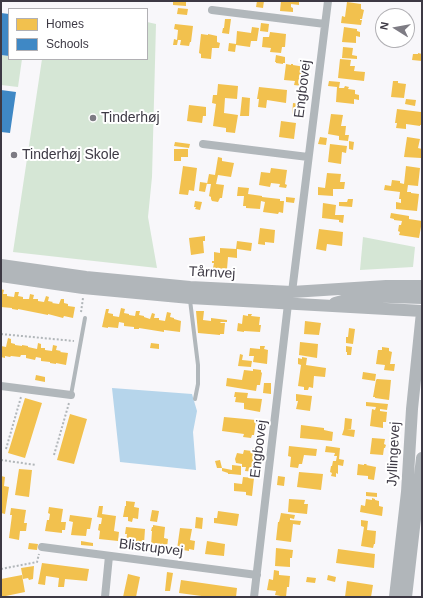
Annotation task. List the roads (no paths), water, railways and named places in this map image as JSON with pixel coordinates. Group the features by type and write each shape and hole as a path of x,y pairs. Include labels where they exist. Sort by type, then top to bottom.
{"street":[{"name":"Engbovej","path":"254,597 328,1"},
{"path":"212,10 325,24"},
{"path":"203,144 308,157"},
{"name":"Tårnvej","path":"1,265 86,277 290,298 327,306 422,312"},
{"name":"Tårnvej","path":"1,276 83,288 190,298 290,298 380,286 422,286"},
{"path":"327,306 360,296 422,298"},
{"name":"Jyllingevej","path":"395,597 407,492 412,409 422,312"},
{"path":"1,386 71,395"},
{"name":"Jyllingevej","path":"406,597 422,458"},
{"name":"Blistrupvej","path":"42,547 257,575"},
{"path":"105,597 109,556"}],"lane":[{"path":"190,298 198,365 198,384 195,399"},
{"path":"71,395 85,318"}],"water":[{"path":"112,388 192,394 197,411 193,432 196,470 120,462"}],"place":[{"name":"Tinderhøj","path":"93,118"},
{"name":"Tinderhøj Skole","path":"14,155"}]}
